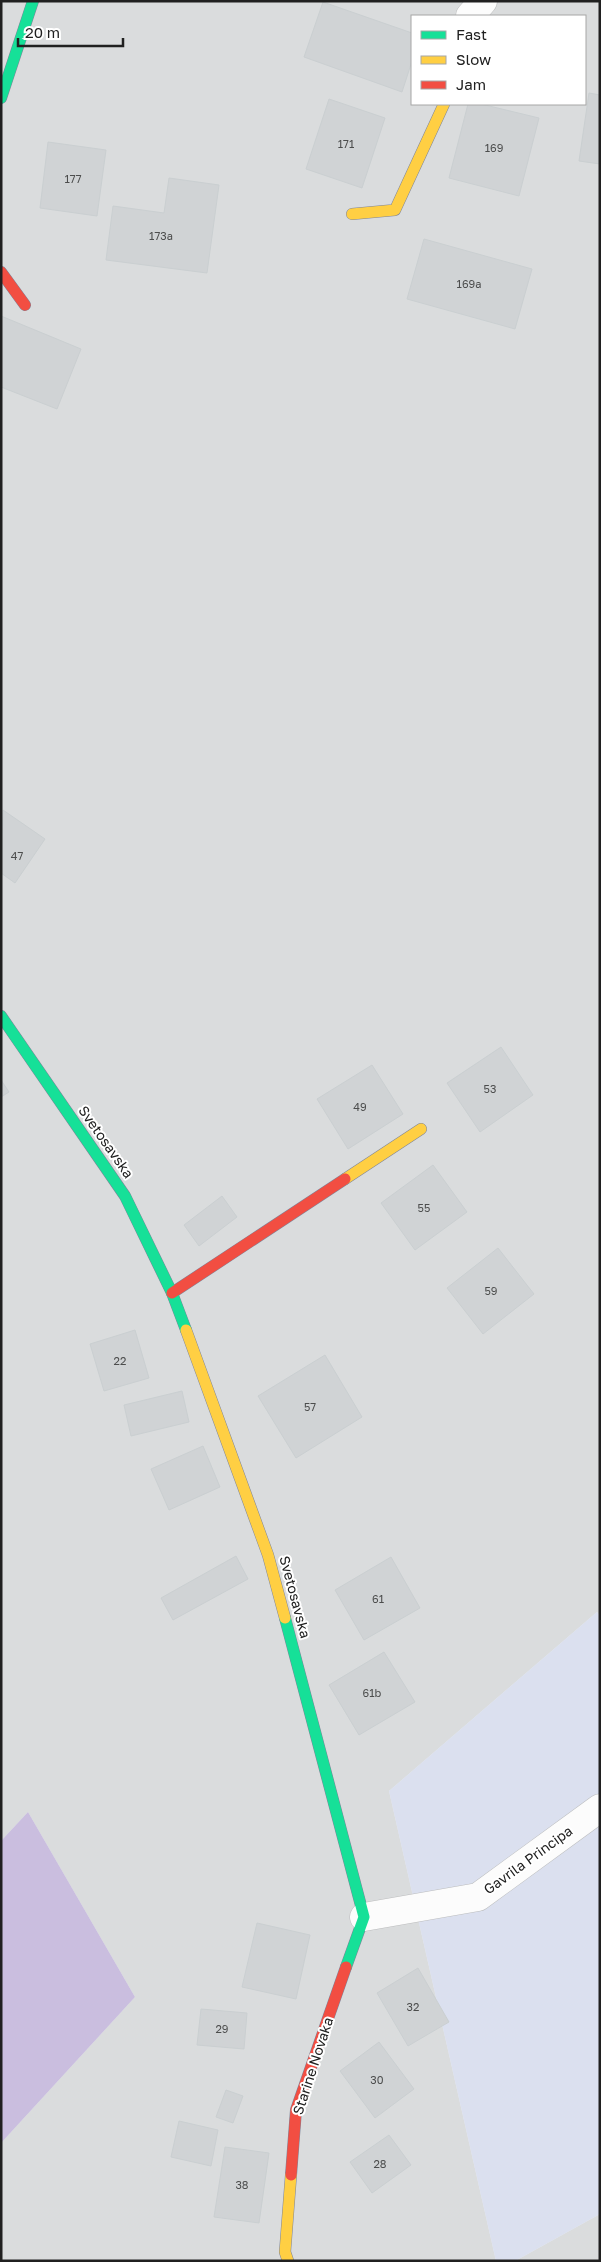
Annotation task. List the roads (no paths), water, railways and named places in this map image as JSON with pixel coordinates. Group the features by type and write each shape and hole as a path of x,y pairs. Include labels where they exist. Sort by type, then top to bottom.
{"street":[{"path":"1,98 33,1"},
{"path":"471,15 483,1"},
{"path":"352,214 395,210 444,105"},
{"path":"1,272 25,305"},
{"name":"Svetosavska","path":"1,1016 125,1196 172,1293 268,1555 364,1917"},
{"path":"172,1293 421,1129"},
{"name":"Gavrila Principa","path":"364,1917 478,1897 600,1808"},
{"name":"Starine Novaka","path":"282,2258 296,2110 364,1917"}]}
